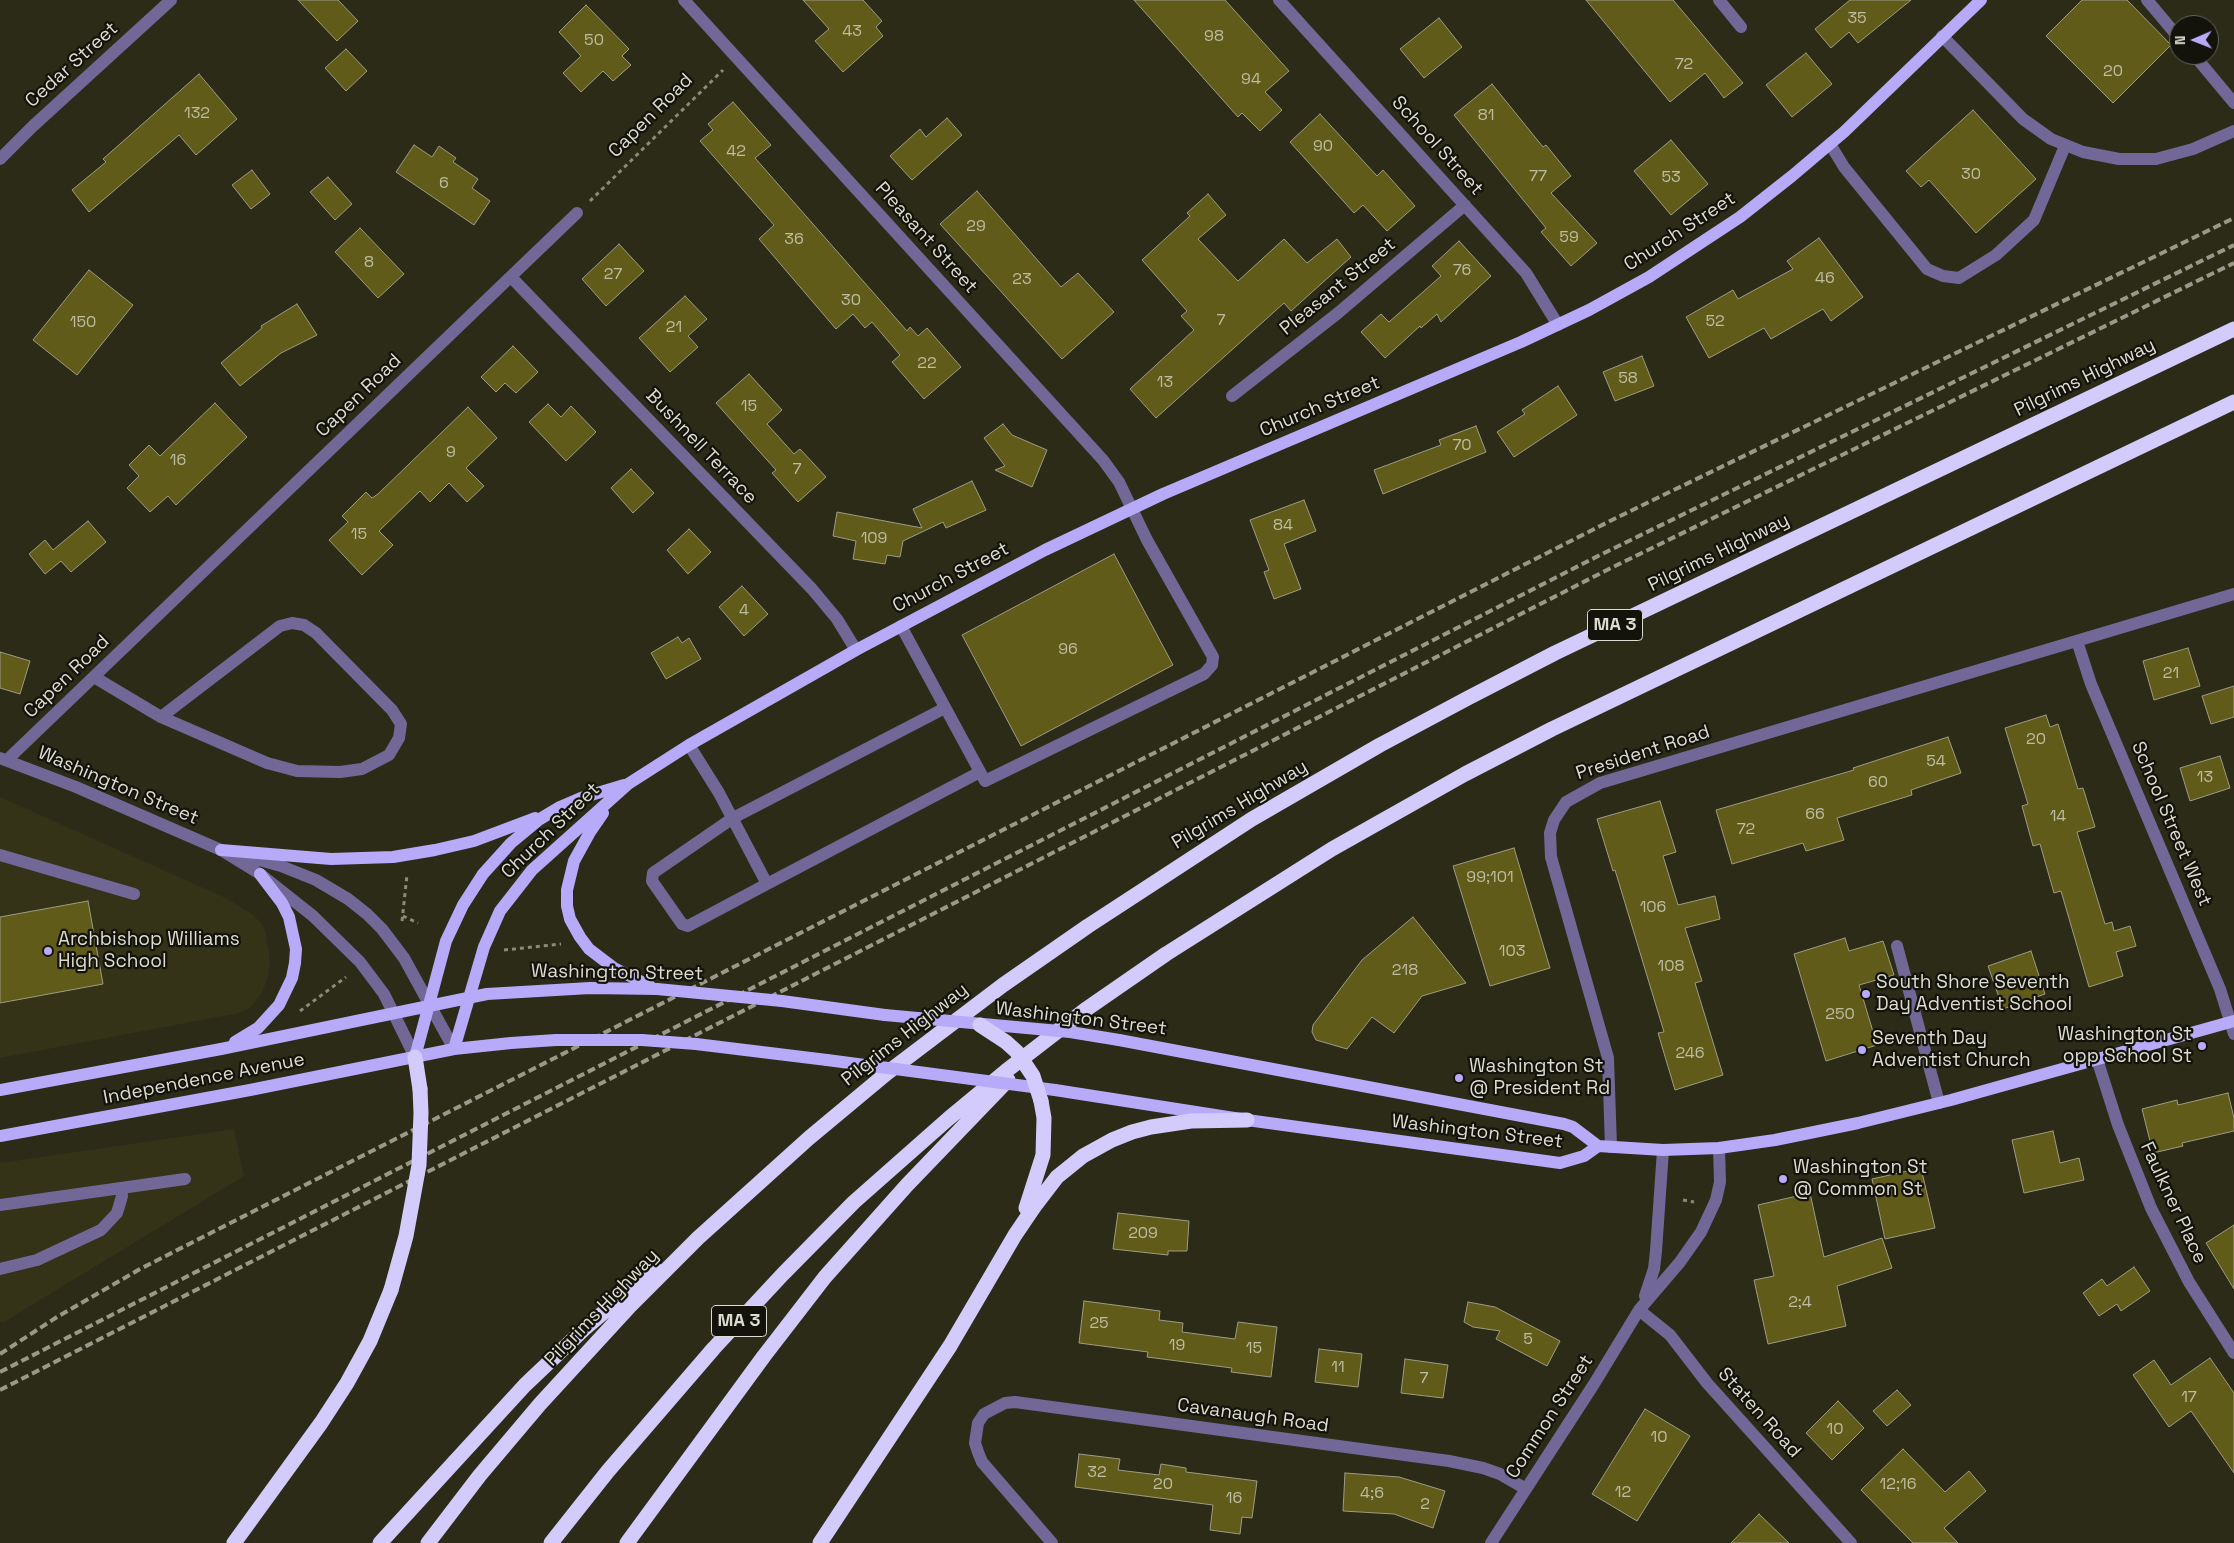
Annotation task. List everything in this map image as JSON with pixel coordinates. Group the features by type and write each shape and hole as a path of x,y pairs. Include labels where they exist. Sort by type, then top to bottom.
{"highway":[{"name":"Pilgrims Highway","path":"428,1543 507,1442 573,1367 664,1271 736,1203 808,1138 886,1073 1010,980 1167,873 1312,783 1424,721 1555,653 2234,329"},
{"name":"MA 3","path":"551,1543 654,1417 783,1274 854,1202 967,1102 1046,1040 1085,1010 1205,928 1324,854 1465,774 1598,706 2234,402"},
{"path":"980,1025 1017,1052 1033,1076 1044,1118 1043,1155 1033,1190 1015,1235"},
{"path":"627,1543 769,1349 825,1277 906,1186 1046,1040"},
{"path":"234,1543 321,1423 347,1383 370,1340 391,1290 406,1236 419,1164 421,1113 420,1089 415,1057"},
{"path":"820,1543 950,1346 1015,1235 1034,1207 1058,1178 1083,1156 1112,1140 1151,1127 1247,1120"},
{"path":"380,1543 519,1392 560,1351 619,1297 736,1203"},
{"path":"809,1543 866,1472"}],"main road":[{"name":"Church Street","path":"454,1049 487,938 509,898 532,870 628,784 689,745 856,650 1045,550 1132,508 1558,325 1649,277 1708,239 1766,197 1830,144 1981,0"},
{"name":"Church Street","path":"415,1057 446,941 472,890 496,857 540,819 560,807 599,792 628,784"},
{"path":"628,784 594,825 578,854 569,876 567,906 570,919 580,937 600,959 657,989"},
{"path":"221,850 330,859 393,857 474,841 560,807"},
{"path":"220,1049 246,1036 269,1017 279,1005 292,978 296,949 294,933 282,903 260,874"},
{"name":"Washington Street","path":"394,1012 470,996 553,989 657,989 727,995 980,1025 1070,1032 1564,1124 1573,1127 1604,1147"},
{"name":"Independence Avenue","path":"0,1090 220,1049 394,1012"},
{"path":"1604,1147 1663,1150 1718,1148 1775,1140 1938,1103 2097,1059 2233,1025"},
{"name":"Washington Street","path":"415,1057 454,1049 556,1040 642,1040 696,1044 1039,1094 1056,1090 1247,1120 1560,1163 1584,1156 1604,1147"},
{"name":"Independence Avenue","path":"0,1136 415,1057"}],"street":[{"name":"Cedar Street","path":"0,159 32,127 171,0"},
{"name":"Pleasant Street","path":"684,0 1103,460 1119,482 1147,540 1212,657 1212,665 1204,674 985,781 980,772"},
{"name":"School Street","path":"1279,0 1526,273 1558,325"},
{"path":"1719,0 1741,27"},
{"path":"2147,0 2169,26"},
{"path":"1942,36 2036,130 2065,146 2082,152 2110,158 2156,159 2193,149 2234,131"},
{"path":"2202,65 2234,103"},
{"path":"1830,144 1844,167 1927,270 1942,276 1959,278 1996,255 2034,220 2065,146"},
{"name":"Pleasant Street","path":"1232,396 1338,312 1466,205"},
{"name":"Capen Road","path":"3,759 94,677 577,213"},
{"name":"Bushnell Terrace","path":"511,277 812,589 837,619 856,650"},
{"name":"President Road","path":"1604,1147 1608,1058 1551,857 1549,843 1552,826 1566,802 1576,794 1600,783 2234,594"},
{"path":"94,677 161,717 267,763 297,771 340,772 362,769 390,755 399,738 401,724 392,710 316,632 304,625 292,623 280,626 161,717"},
{"path":"901,626 980,772 688,926 682,924 652,881 653,873 733,818 945,708"},
{"name":"School Street West","path":"2077,641 2091,684 2220,989 2233,1025"},
{"path":"689,745 733,818 767,884"},
{"name":"Washington Street","path":"3,759 76,787 221,850 260,874 313,916 355,956 378,986 394,1012 415,1057"},
{"name":"Washington Street","path":"221,850 259,859 300,873 348,899 367,914 394,943 414,975 454,1049"},
{"path":"0,855 134,894"},
{"path":"1897,946 1938,1103"},
{"name":"Faulkner Place","path":"2097,1059 2118,1125 2151,1208 2190,1282 2234,1353"},
{"name":"Common Street","path":"1491,1543 1594,1384 1639,1310 1690,1248 1713,1209 1720,1182 1718,1148"},
{"name":"Common Street","path":"1639,1310 1654,1269 1663,1150"},
{"path":"0,1204 186,1179"},
{"path":"0,1269 37,1260 101,1230 117,1213 121,1204 121,1188"},
{"name":"Staten Road","path":"1639,1310 1670,1335 1707,1383 1851,1543"},
{"name":"Cavanaugh Road","path":"1052,1543 982,1462 975,1443 978,1422 984,1414 994,1407 1015,1402 1449,1461 1500,1474 1526,1489"}],"path":[{"name":"Capen Road","path":"577,213 736,58"},
{"path":"402,924 408,870"},
{"path":"403,916 418,923"},
{"path":"497,950 561,944"},
{"path":"293,1007 300,1011 346,977"},
{"path":"1683,1200 1694,1202"}],"shaded area":[{"path":"0,797 226,898 252,914 261,923 266,934 270,961 268,977 262,993 248,1009 239,1013 0,1058"},
{"path":"234,1129 244,1176 4,1322 0,1322 0,1163"}],"building":[{"path":"298,0 338,0 358,21 337,41"},
{"path":"803,0 863,0 882,21 876,27 883,36 843,72 815,41 829,29"},
{"path":"1134,0 1225,0 1289,71 1265,92 1282,110 1260,131 1242,113 1238,117"},
{"path":"1586,0 1673,0 1743,83 1724,98 1705,73 1670,102"},
{"path":"1850,0 1911,0 1858,43 1849,32 1831,48 1815,29"},
{"path":"2082,0 2127,0 2169,43 2169,47 2113,103 2046,36"},
{"path":"586,5 629,49 622,56 631,65 613,81 603,71 581,92 563,73 581,56 559,32"},
{"path":"1439,18 1462,47 1424,78 1400,49"},
{"path":"346,49 367,71 346,91 325,68"},
{"path":"1806,53 1832,84 1792,117 1766,85"},
{"path":"199,74 237,119 196,155 179,135 89,212 72,190 106,162 103,159"},
{"path":"1492,84 1543,147 1546,145 1571,176 1551,193 1597,243 1571,266 1541,232 1546,228 1454,115"},
{"path":"733,102 771,145 755,158 907,331 910,327 918,336 927,328 961,367 924,399 892,362 900,355 872,322 865,328 853,314 836,329 759,239 774,225 700,141 713,130 708,124"},
{"path":"1973,110 2036,179 1976,233 1929,180 1921,187 1906,171"},
{"path":"1320,114 1377,176 1383,170 1415,206 1387,231 1363,205 1354,213 1290,142"},
{"path":"947,118 962,135 912,180 890,156 920,129 926,137"},
{"path":"1671,140 1708,184 1671,215 1634,171"},
{"path":"414,145 432,157 439,146 456,158 453,162 478,179 472,188 490,201 474,225 396,172"},
{"path":"252,170 270,194 251,209 232,185"},
{"path":"328,177 352,204 335,220 310,192"},
{"path":"977,191 1061,287 1078,273 1114,312 1062,359 940,224"},
{"path":"1208,194 1226,215 1198,239 1238,281 1284,239 1307,263 1337,239 1351,257 1291,311 1284,303 1156,418 1130,389 1194,330 1181,316 1187,311 1142,260 1190,216 1187,213"},
{"path":"360,228 404,274 378,298 335,252"},
{"path":"1819,238 1863,297 1831,321 1823,309 1771,339 1764,328 1709,358 1686,317 1733,290 1738,299 1793,269 1787,261"},
{"path":"1459,241 1491,276 1441,322 1437,314 1421,328 1420,326 1385,358 1361,332 1381,314 1389,322 1441,276 1432,266"},
{"path":"619,244 644,271 606,306 582,279"},
{"path":"89,270 133,305 77,375 33,340"},
{"path":"685,296 707,319 688,336 698,347 670,372 639,338"},
{"path":"297,304 317,335 281,353 240,386 221,363 262,328 261,326"},
{"path":"513,346 538,372 516,393 505,383 496,392 481,377"},
{"path":"1642,356 1654,386 1615,401 1603,372"},
{"path":"749,374 782,410 767,424 794,454 800,449 826,477 798,502 772,473 776,470 716,403"},
{"path":"1558,386 1577,415 1514,457 1497,432 1525,414 1522,410"},
{"path":"215,403 247,437 176,505 168,496 150,512 127,488 139,476 129,465 149,445 160,456"},
{"path":"548,404 561,417 571,406 596,432 566,461 529,422"},
{"path":"468,407 497,438 466,468 484,486 467,502 449,483 430,502 420,491 379,531 393,545 362,575 329,540 348,522 342,516 366,492 372,498 378,494"},
{"path":"1003,424 1012,435 1047,450 1032,487 995,470 1005,466 984,438"},
{"path":"1476,426 1486,452 1383,494 1374,470 1441,445 1439,440"},
{"path":"631,469 654,493 633,513 611,488"},
{"path":"972,481 986,510 946,528 943,522 903,541 900,557 887,555 885,564 853,559 856,541 833,536 837,512 922,528 913,509"},
{"path":"1304,500 1316,531 1284,544 1301,589 1274,599 1264,572 1269,570 1250,520"},
{"path":"88,521 106,542 71,572 61,561 45,574 29,554 45,540 53,550"},
{"path":"689,529 711,552 688,574 667,550"},
{"path":"1114,554 1173,665 1021,746 962,635"},
{"path":"742,586 768,614 744,636 719,607"},
{"path":"678,637 682,643 689,638 701,659 666,679 651,653"},
{"path":"2188,648 2200,686 2154,700 2143,661"},
{"path":"0,652 30,661 20,694 0,688"},
{"path":"2234,686 2234,717 2211,724 2202,696"},
{"path":"2046,715 2050,727 2058,724 2078,789 2083,788 2095,827 2077,832 2105,924 2112,922 2114,931 2130,926 2136,946 2116,952 2123,976 2089,987 2061,891 2054,893 2040,844 2033,846 2022,806 2028,804 2005,728"},
{"path":"1948,737 1961,773 1911,790 1912,795 1837,818 1844,840 1806,851 1803,843 1732,864 1716,810 1854,770 1853,768"},
{"path":"2220,756 2230,788 2190,801 2180,768"},
{"path":"1660,801 1676,852 1663,856 1678,905 1715,896 1720,919 1685,928 1702,981 1695,983 1723,1075 1675,1090 1658,1033 1664,1032 1615,870 1613,871 1597,819"},
{"path":"1514,848 1550,968 1490,986 1453,866"},
{"name":"Archbishop Williams High School","path":"88,901 103,984 0,1003 0,917"},
{"path":"1413,917 1466,983 1422,996 1394,1033 1372,1017 1347,1049 1316,1040 1312,1032 1313,1025 1362,960"},
{"path":"1845,938 1849,951 1883,941 1894,975 1859,985 1877,1045 1826,1061 1794,954"},
{"path":"2031,951 2045,994 2003,1009 1988,966"},
{"path":"2228,1093 2234,1118 2234,1131 2182,1143 2183,1146 2153,1153 2142,1109 2177,1100 2178,1105"},
{"path":"2053,1131 2060,1163 2079,1158 2084,1180 2024,1193 2012,1140"},
{"path":"1921,1168 1935,1228 1885,1239 1872,1179"},
{"path":"1810,1193 1824,1257 1882,1238 1892,1268 1837,1286 1846,1326 1768,1344 1754,1280 1774,1276 1758,1205"},
{"path":"1118,1213 1189,1221 1187,1251 1168,1251 1168,1255 1113,1249"},
{"path":"2234,1225 2234,1289 2206,1243"},
{"path":"2134,1267 2150,1291 2121,1311 2117,1304 2099,1316 2083,1293 2102,1279 2107,1286"},
{"path":"1084,1301 1160,1311 1159,1320 1183,1323 1182,1332 1235,1339 1238,1322 1277,1327 1271,1377 1231,1372 1232,1368 1147,1357 1148,1352 1079,1343"},
{"path":"1468,1302 1495,1307 1560,1341 1547,1366 1496,1339 1500,1331 1473,1327 1464,1322"},
{"path":"1319,1349 1362,1354 1358,1387 1315,1382"},
{"path":"2210,1358 2234,1393 2234,1473 2191,1411 2169,1427 2133,1375 2154,1360 2171,1385"},
{"path":"1405,1359 1448,1365 1443,1398 1401,1393"},
{"path":"1897,1390 1911,1405 1887,1426 1873,1411"},
{"path":"1838,1401 1864,1428 1832,1460 1806,1433"},
{"path":"1645,1409 1690,1436 1637,1521 1592,1494"},
{"path":"1903,1449 1945,1492 1969,1471 1986,1491 1944,1528 1958,1543 1913,1543 1861,1490"},
{"path":"1079,1454 1120,1459 1118,1470 1159,1475 1161,1464 1186,1468 1186,1472 1257,1481 1252,1518 1242,1517 1240,1534 1210,1530 1213,1505 1075,1487"},
{"path":"1345,1473 1399,1477 1445,1491 1433,1528 1394,1514 1343,1511"},
{"path":"1759,1514 1789,1543 1731,1543"}],"railway":[{"path":"0,1354 57,1317 140,1269 1610,521 2234,218"},
{"path":"0,1372 1598,556 2234,245"},
{"path":"0,1390 1605,571 2234,263"}],"place":[{"name":"Archbishop Williams High School","path":"48,951"},
{"name":"South Shore Seventh Day Adventist School","path":"1866,994"},
{"name":"Washington St opp School St","path":"2202,1046"},
{"name":"Seventh Day Adventist Church","path":"1862,1050"},
{"name":"Washington St @ President Rd","path":"1459,1078"},
{"name":"Washington St @ Common St","path":"1783,1179"}]}
